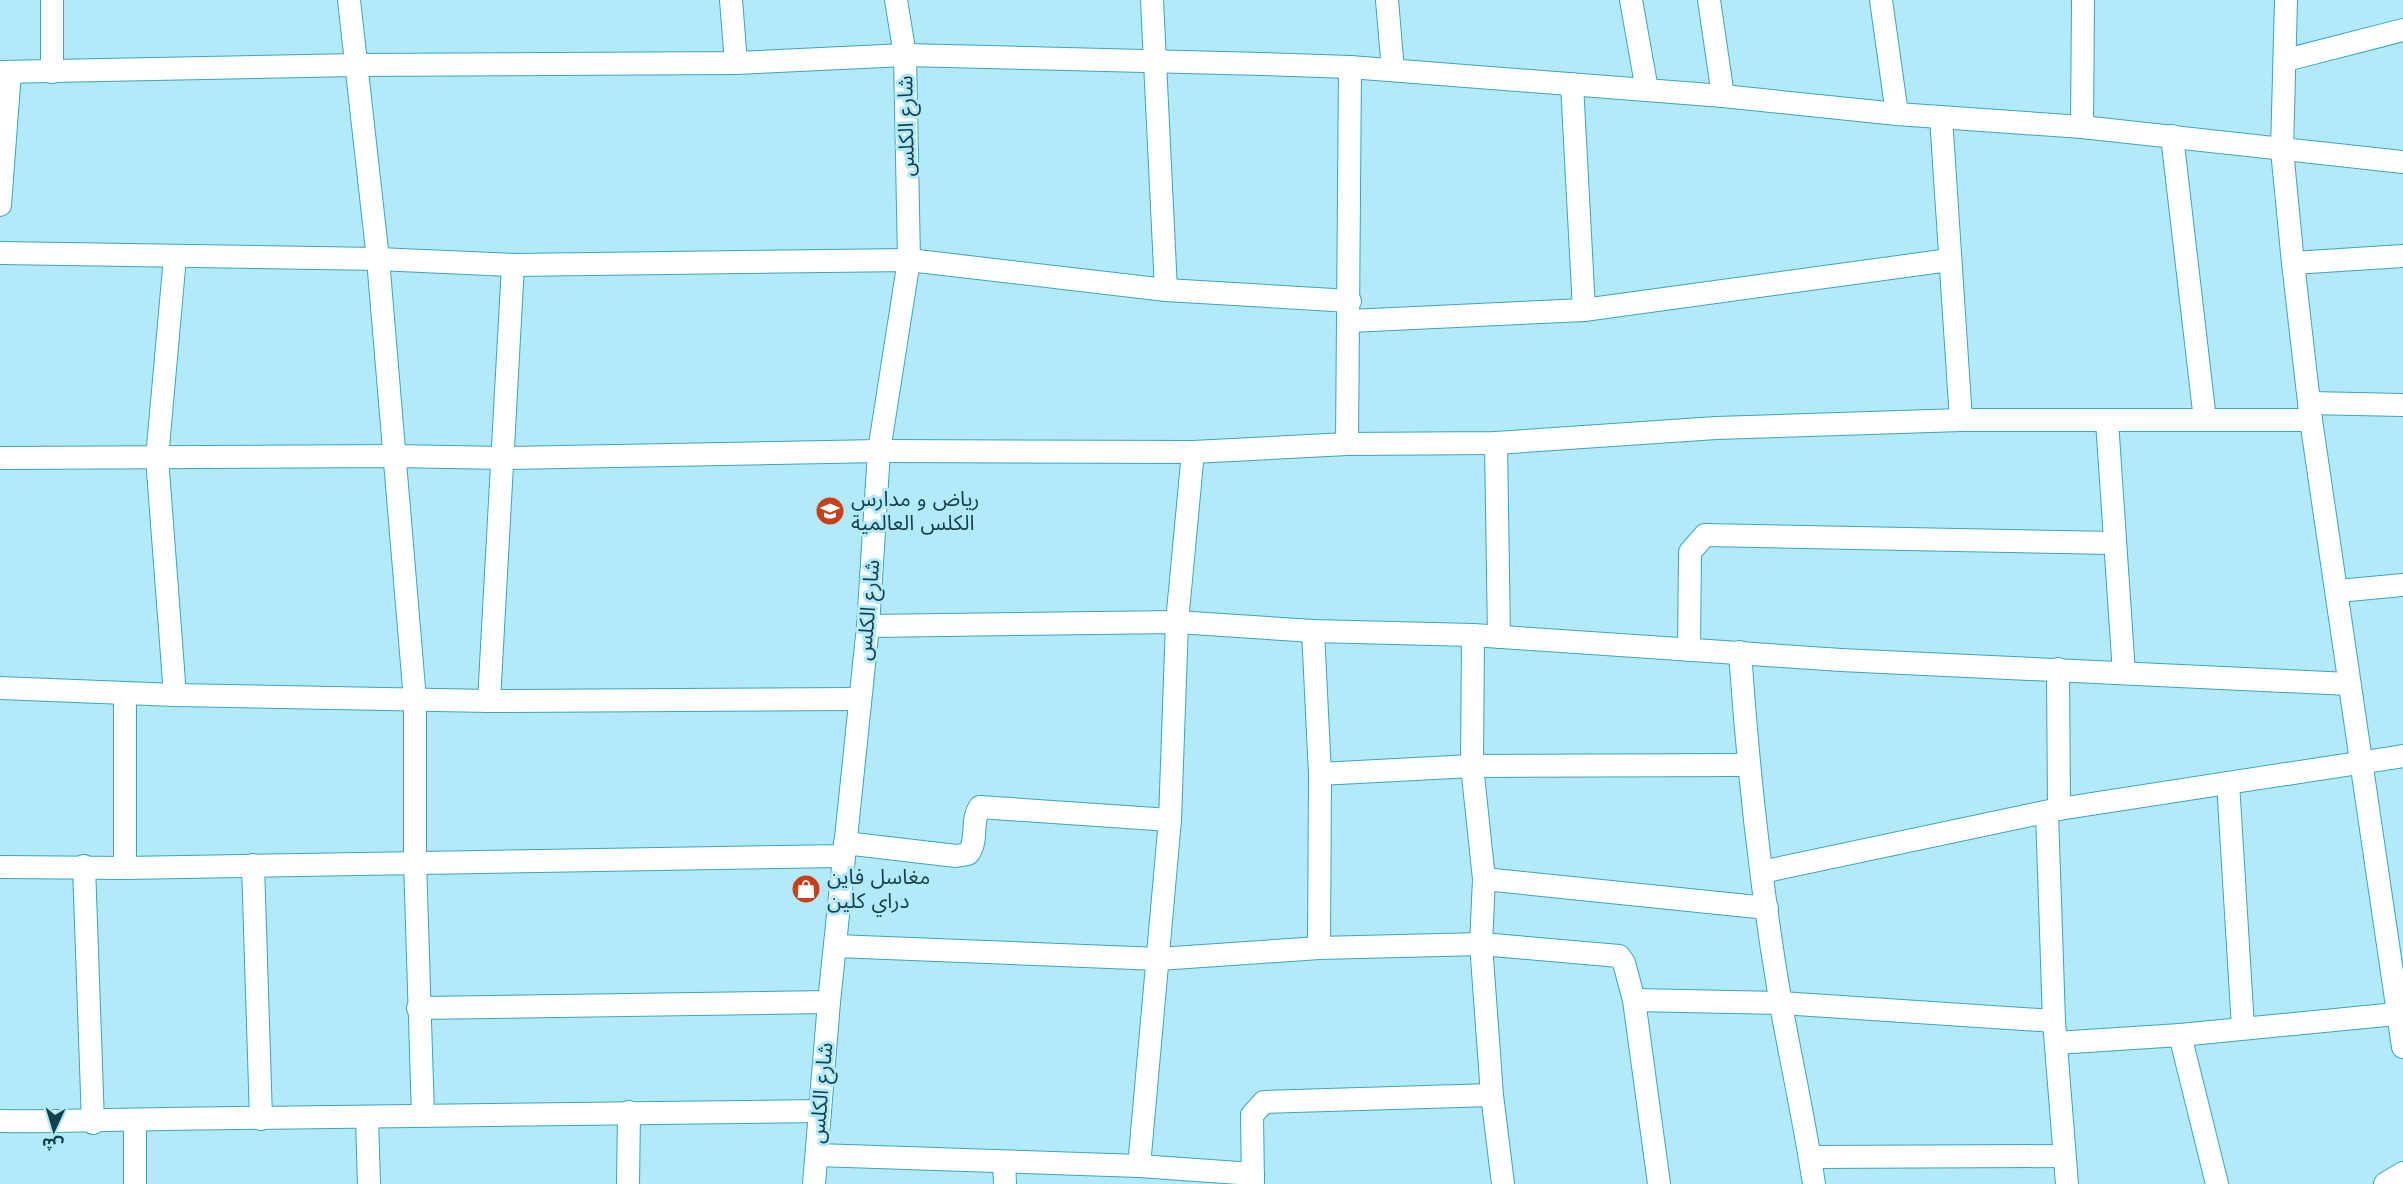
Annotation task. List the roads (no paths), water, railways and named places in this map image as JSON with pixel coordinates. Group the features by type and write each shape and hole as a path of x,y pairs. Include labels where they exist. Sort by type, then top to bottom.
{"street":[{"path":"52,0 52,72"},
{"path":"350,0 378,259 415,700 415,861 423,1116"},
{"path":"731,0 736,63"},
{"name":"شارع الكلس","path":"814,1184 829,1002 868,626 879,451 909,260 905,55 896,0"},
{"path":"1152,0 1166,290"},
{"path":"1387,0 1393,70"},
{"path":"1631,0 1647,90"},
{"path":"1709,0 1723,96"},
{"path":"1881,0 1898,114"},
{"path":"2082,0 2082,127"},
{"path":"2286,0 2282,150 2293,263 2310,412 2338,591 2396,1014 2403,1047"},
{"path":"2286,60 2403,30"},
{"path":"0,205 5,72 358,65 736,63 905,55 1393,70 1723,96 1898,114 2082,127 2403,162"},
{"path":"1347,444 1350,311 1350,67"},
{"path":"1572,84 1584,309"},
{"path":"1941,117 1961,420"},
{"path":"2172,136 2205,420"},
{"path":"0,253 378,259 513,265 909,260 1350,311 1584,309 1949,260"},
{"path":"2293,263 2403,256"},
{"path":"175,257 157,458 175,695"},
{"path":"489,701 513,265"},
{"path":"0,459 393,456 503,458 879,451 1193,452 1347,444 1496,443 1716,428 1961,420 2205,420 2403,405"},
{"path":"2107,421 2124,673"},
{"path":"1496,443 1499,637"},
{"path":"1139,1166 1160,959 1170,820 1177,622 1193,452"},
{"path":"1689,650 1690,552 1705,535 2114,543"},
{"path":"2338,591 2403,585"},
{"path":"868,626 1177,622 1313,631 1473,635 1841,660 2349,684"},
{"path":"1313,631 1320,774 1319,948"},
{"path":"1473,635 1472,766 1484,879 1481,944 1492,1095 1503,1184"},
{"path":"1740,652 1747,765 1781,1003 1814,1184"},
{"path":"2058,669 2053,811 2054,1021 2067,1184"},
{"path":"0,688 175,695 489,701 860,699"},
{"path":"124,693 125,868"},
{"path":"1762,872 2053,811 2403,756"},
{"path":"1320,774 1472,766 1747,765"},
{"path":"2228,783 2243,1027"},
{"path":"0,867 253,866 844,849 957,856 968,854 974,846 976,812 980,807 1170,820"},
{"path":"84,866 93,1123"},
{"path":"253,866 261,1119"},
{"path":"1484,879 1767,908"},
{"path":"836,946 1160,959 1319,948 1481,944 1619,956 1624,963 1634,1000 1659,1184"},
{"path":"1634,1000 1781,1003 2054,1021"},
{"path":"418,1008 829,1002"},
{"path":"2056,1043 2180,1035 2243,1027 2396,1014"},
{"path":"2180,1035 2217,1184"},
{"path":"817,1155 1004,1173 1139,1166 1253,1179 1252,1115 1264,1102 1492,1095"},
{"path":"0,1121 93,1123 135,1120 366,1119 629,1112 820,1111"},
{"path":"628,1184 629,1112"},
{"path":"366,1119 369,1184"},
{"path":"135,1120 135,1184"},
{"path":"1810,1157 2064,1156"},
{"path":"2385,1184 2403,1173"}],"place":[{"name":"رياض و مدارس الكلس العالمية","path":"830,511"},
{"name":"مغاسل فاين دراي كلين","path":"806,889"}]}
